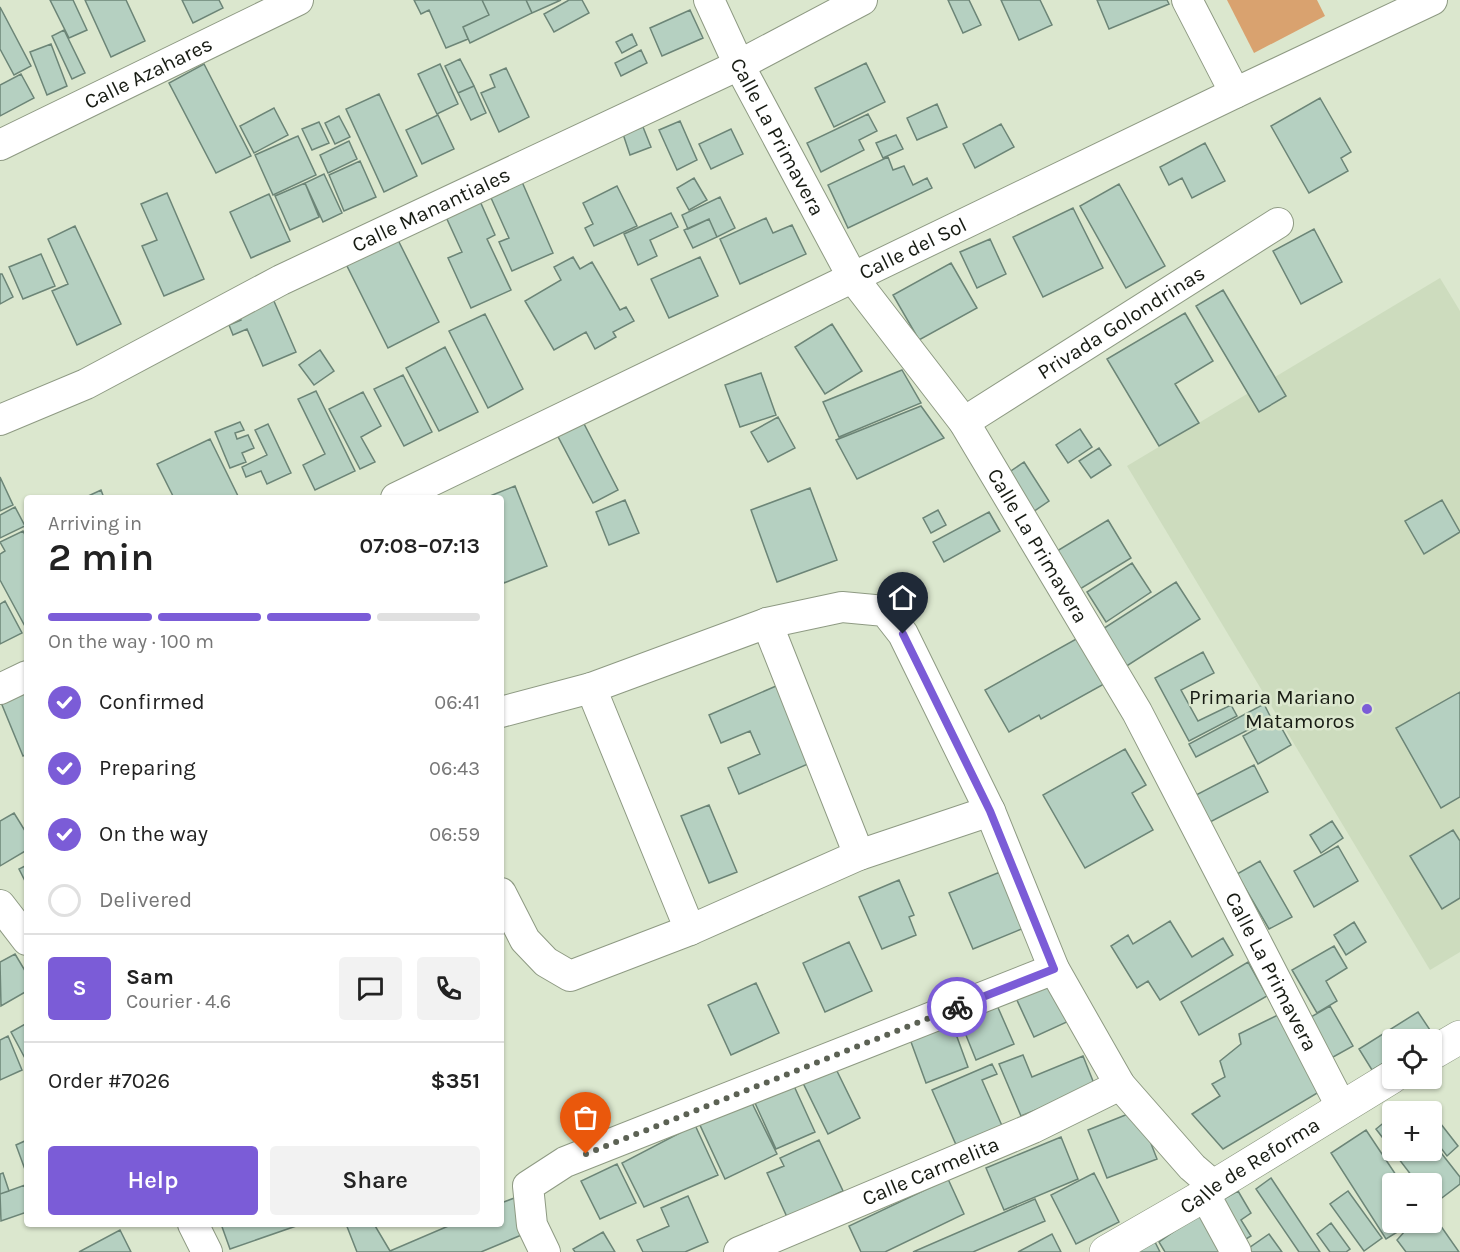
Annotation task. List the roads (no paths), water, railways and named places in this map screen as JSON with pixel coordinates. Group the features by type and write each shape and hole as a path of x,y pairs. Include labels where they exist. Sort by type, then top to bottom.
{"main road":[{"path":"1442,1048 1460,1037"},
{"name":"Calle de Reforma","path":"1106,1252 1382,1083"}],"street":[{"name":"Calle Azahares","path":"0,145 298,0"},
{"name":"Calle La Primavera","path":"709,0 739,65 853,278 964,422 1137,712 1341,1106"},
{"name":"Calle Manantiales","path":"0,420 86,384 281,280 739,65 862,0"},
{"path":"1187,0 1235,93"},
{"name":"Calle del Sol","path":"402,495 1432,0"},
{"name":"Privada Golondrinas","path":"964,422 1278,223"},
{"path":"504,711 591,688 767,623 842,607 885,611 903,634 990,811 1054,969 1120,1085 1192,1167 1209,1190 1236,1252"},
{"path":"767,623 859,855"},
{"path":"0,689 24,677"},
{"path":"591,688 690,930"},
{"path":"504,899 525,940 546,962 570,976 690,930 859,855 990,811"},
{"path":"0,905 24,936"},
{"path":"545,1252 532,1225 528,1186 565,1162 1054,969"},
{"name":"Calle Carmelita","path":"739,1252 1033,1128 1120,1085"},
{"path":"194,1227 207,1252"}],"place":[{"name":"Primaria Mariano Matamoros","path":"1367,709"}]}
